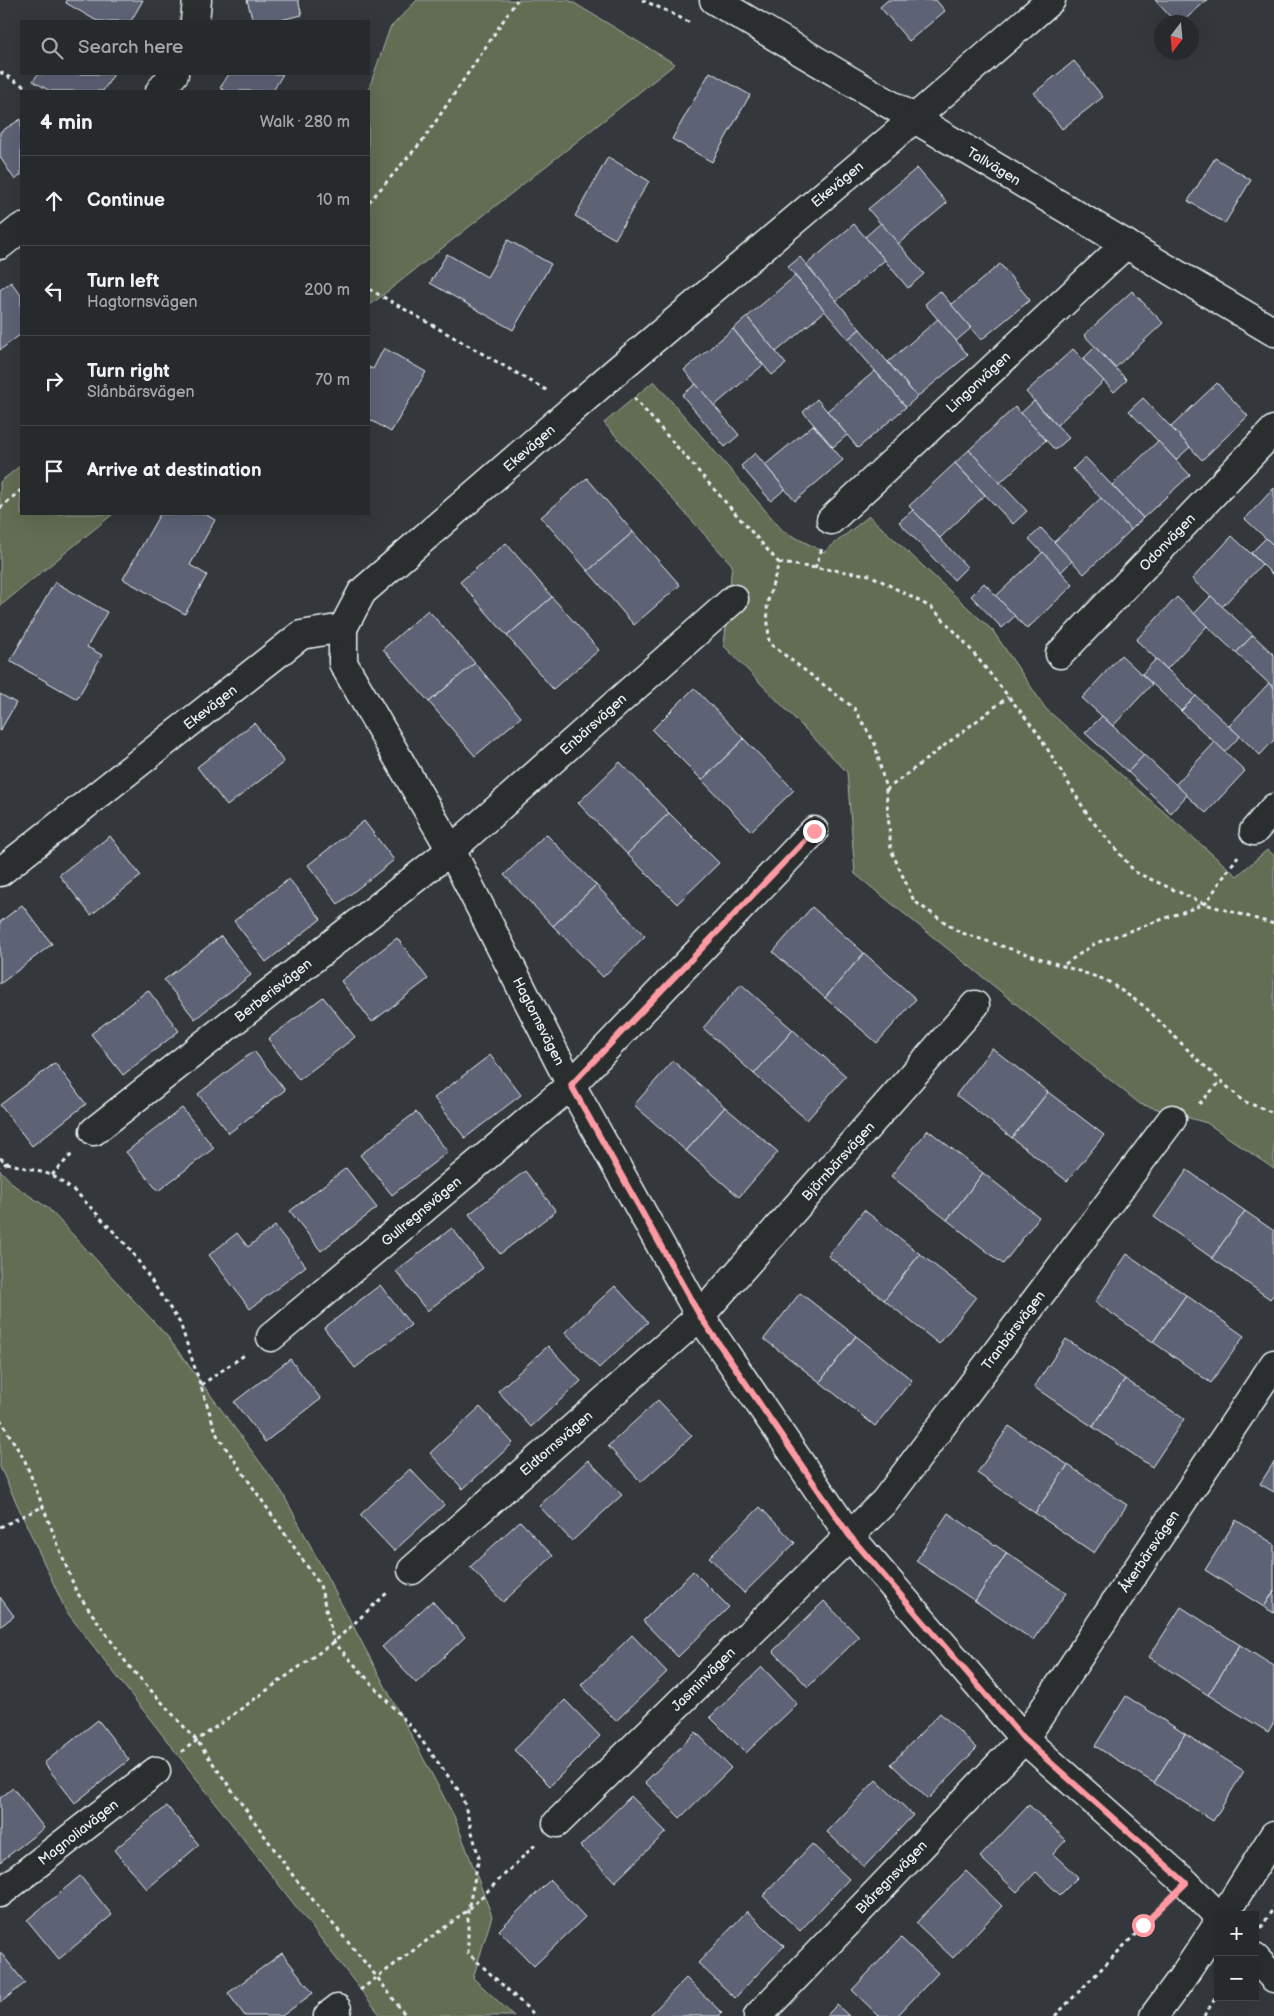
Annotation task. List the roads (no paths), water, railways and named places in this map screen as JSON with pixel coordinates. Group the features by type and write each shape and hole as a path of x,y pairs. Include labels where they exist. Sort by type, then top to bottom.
{"street":[{"path":"195,20 197,0"},
{"name":"Tallvägen","path":"714,0 1274,332"},
{"name":"Ekevägen","path":"0,872 301,635 344,628 362,592 613,374 914,119 1051,0"},
{"path":"161,90 174,75"},
{"path":"0,246 20,229"},
{"name":"Lingonvägen","path":"831,520 1126,244"},
{"name":"Odonvägen","path":"1060,654 1274,430"},
{"name":"Enbärsvägen","path":"451,850 734,598"},
{"name":"Hagtornsvägen","path":"344,628 343,663 451,850 571,1085 700,1316 849,1535 1024,1739 1186,1883 1214,1912"},
{"path":"1254,831 1274,808"},
{"name":"Gullregnsvägen","path":"271,1337 571,1085 814,831"},
{"name":"Berberisvägen","path":"94,1131 451,850"},
{"name":"Björnbärsvägen","path":"700,1316 975,1005"},
{"name":"Tranbärsvägen","path":"849,1535 885,1501 1172,1119"},
{"name":"Eldtornsvägen","path":"412,1570 700,1316"},
{"name":"Åkerbärsvägen","path":"1024,1739 1274,1364"},
{"name":"Jasminvägen","path":"557,1823 849,1535"},
{"name":"Blåregnsvägen","path":"758,2016 1024,1739"},
{"name":"Magnoliavägen","path":"0,1893 156,1771"},
{"path":"1226,1911 1274,1835"},
{"path":"1154,2016 1214,1930"},
{"path":"1259,1962 1274,1978"}]}
